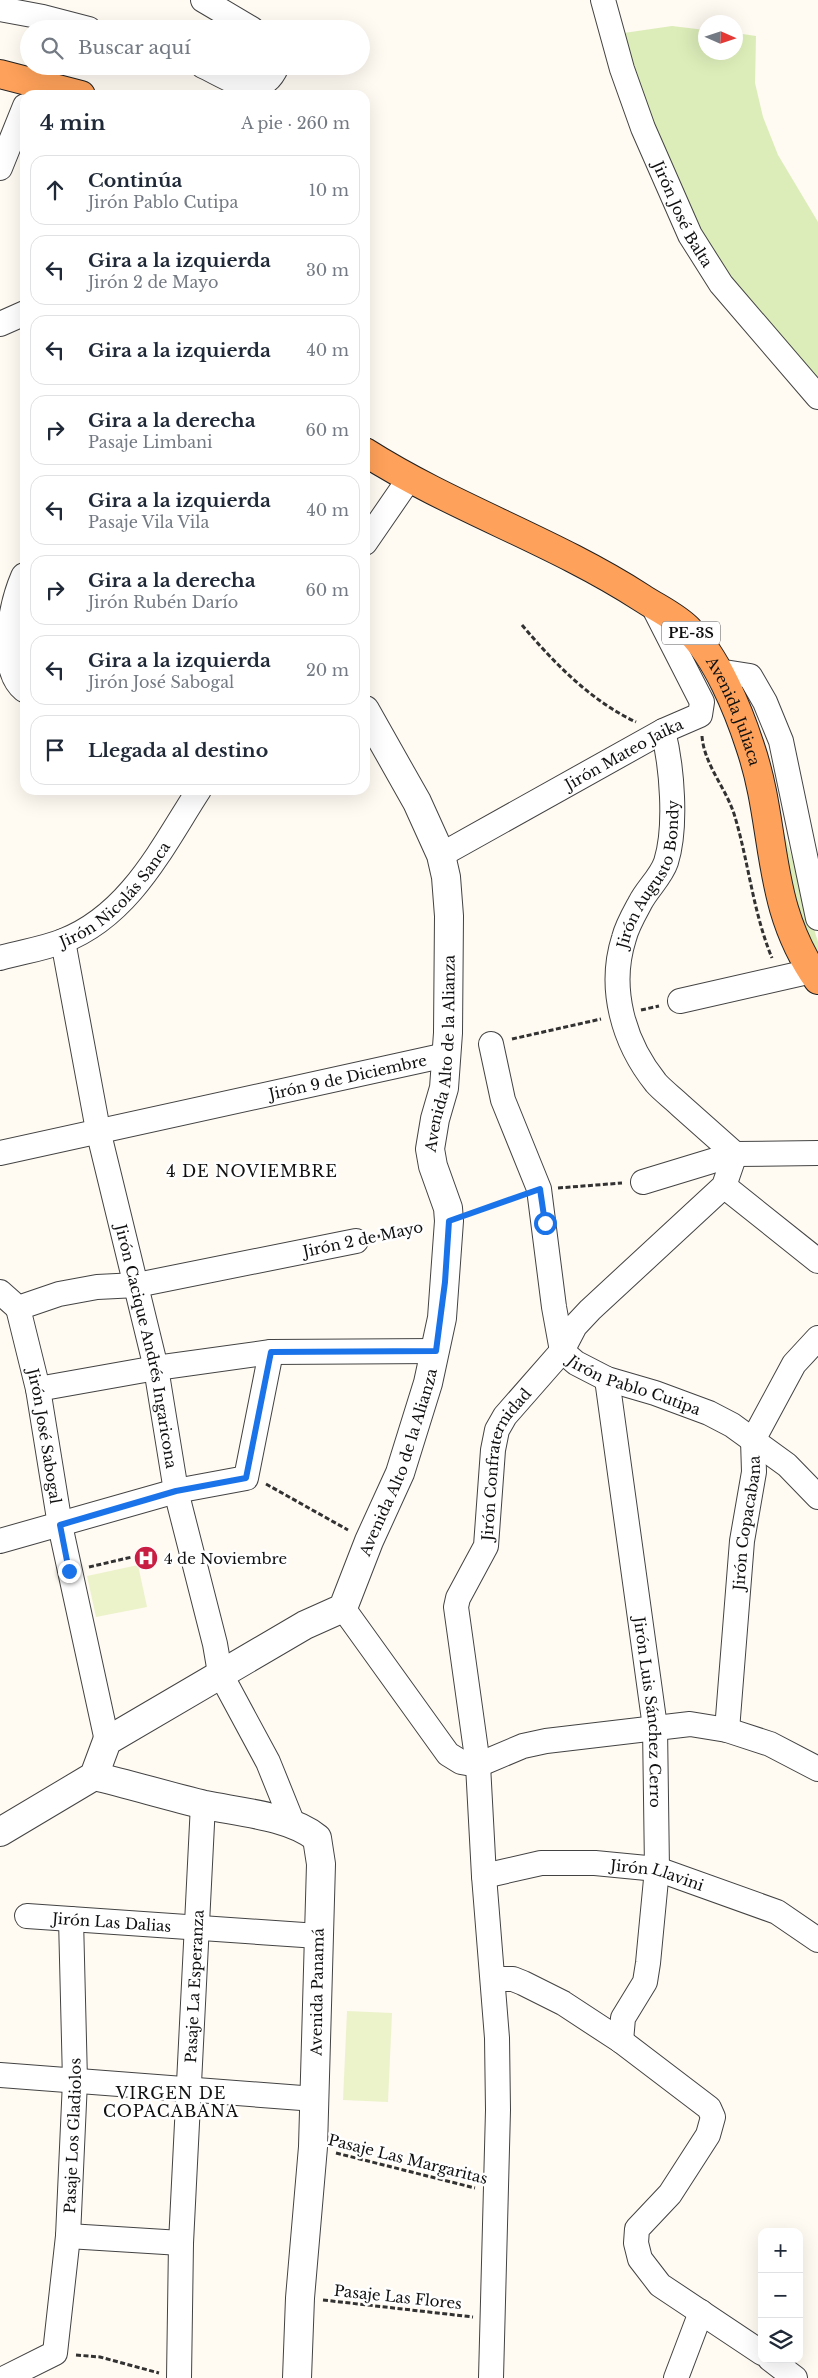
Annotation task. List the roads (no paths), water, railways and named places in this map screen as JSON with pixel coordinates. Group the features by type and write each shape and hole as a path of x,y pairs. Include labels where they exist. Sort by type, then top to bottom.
{"highway":[{"path":"0,74 22,90"},
{"name":"Avenida Juliaca","path":"370,455 409,479 605,574 689,629 718,671 734,700 751,748 761,790 776,883 787,924 815,975"}],"street":[{"path":"204,0 237,20"},
{"name":"Jirón José Balta","path":"603,0 622,69 643,128 690,235 721,284 818,397"},
{"path":"0,10 54,20"},
{"path":"223,75 245,85 255,87 264,85 273,75"},
{"path":"0,168 20,118"},
{"path":"0,324 20,315"},
{"path":"370,536 409,479"},
{"path":"20,590 13,609 9,646 13,675 20,683"},
{"name":"Jirón Mateo Jaika","path":"441,855 663,731 700,716 702,702 653,606"},
{"path":"718,671 750,676 773,720 781,741 818,918"},
{"name":"Avenida Alto de la Alianza","path":"343,1608 368,1541 400,1473 436,1351 445,1282 449,1221 448,1208 433,1166 430,1149 434,1119 444,1088 446,1055 448,916 446,878 441,855 410,787 370,719"},
{"name":"Jirón Augusto Bondy","path":"663,731 668,752 672,801 669,851 665,864 643,896 624,936 618,958 618,988 621,1015 628,1037 641,1062 658,1084 735,1154"},
{"name":"Jirón Nicolás Sanca","path":"0,958 63,941 95,924 113,911 129,894 196,795"},
{"name":"Jirón Cacique Andrés Ingaricona","path":"63,941 98,1130 156,1368 176,1491 215,1644 220,1674 268,1762 293,1824"},
{"path":"680,1002 782,979 815,975"},
{"name":"Jirón Pablo Cutipa","path":"491,1044 503,1100 540,1189 554,1307 562,1351 576,1363 607,1379 655,1393 709,1413 732,1425 787,1465 817,1494"},
{"name":"Jirón 9 de Diciembre","path":"0,1153 446,1055"},
{"path":"642,1182 735,1154 818,1153"},
{"path":"735,1154 724,1186 818,1261"},
{"name":"Jirón Confraternidad","path":"491,2378 498,2101 494,1979 484,1876 478,1766 456,1607 458,1598 486,1546 493,1450 497,1430 505,1416 562,1351 575,1326 590,1310 724,1186"},
{"name":"Jirón 2 de Mayo","path":"18,1308 59,1294 97,1287 137,1285 356,1241"},
{"path":"0,1292 18,1308"},
{"name":"Jirón José Sabogal","path":"18,1308 38,1389 60,1525 107,1741"},
{"name":"Jirón Copacabana","path":"727,1730 742,1541 754,1472 753,1440 794,1364 818,1338"},
{"path":"38,1389 156,1368 271,1352 436,1351"},
{"path":"0,1541 176,1491 246,1478 271,1352"},
{"name":"Jirón Luis Sánchez Cerro","path":"607,1379 655,1727 657,1870 648,1963 644,1982 623,2018 621,2041"},
{"path":"0,1832 94,1776 107,1741 305,1625 343,1608 448,1754 461,1762 478,1766 523,1746 546,1741 690,1724 727,1730 770,1744 818,1769"},
{"name":"Avenida Panamá","path":"94,1776 202,1804 293,1824 308,1831 317,1838 320,1850 315,2099 313,2147 300,2298 297,2378"},
{"name":"Pasaje La Esperanza","path":"171,2376 181,2243 202,1804"},
{"name":"Jirón Llavini","path":"484,1876 541,1863 595,1863 657,1870 778,1912 818,1940"},
{"name":"Jirón Las Dalias","path":"27,1916 318,1936"},
{"name":"Pasaje Los Gladiolos","path":"5,2378 55,2353 68,2236 75,2081 71,1919"},
{"path":"494,1979 513,1979 540,1990 621,2041 704,2102 713,2117 708,2135 670,2194 637,2229 636,2243 640,2258 649,2273 660,2285 758,2351"},
{"path":"0,2074 315,2099"},
{"path":"68,2236 181,2243"},
{"path":"676,2378 701,2312"},
{"path":"775,2363 795,2378"}],"place":[{"name":"4 de Noviembre","path":"146,1558"}],"district":[{"name":"4 DE NOVIEMBRE","path":"252,1171"},
{"name":"VIRGEN DE COPACABANA","path":"171,2102"}]}
